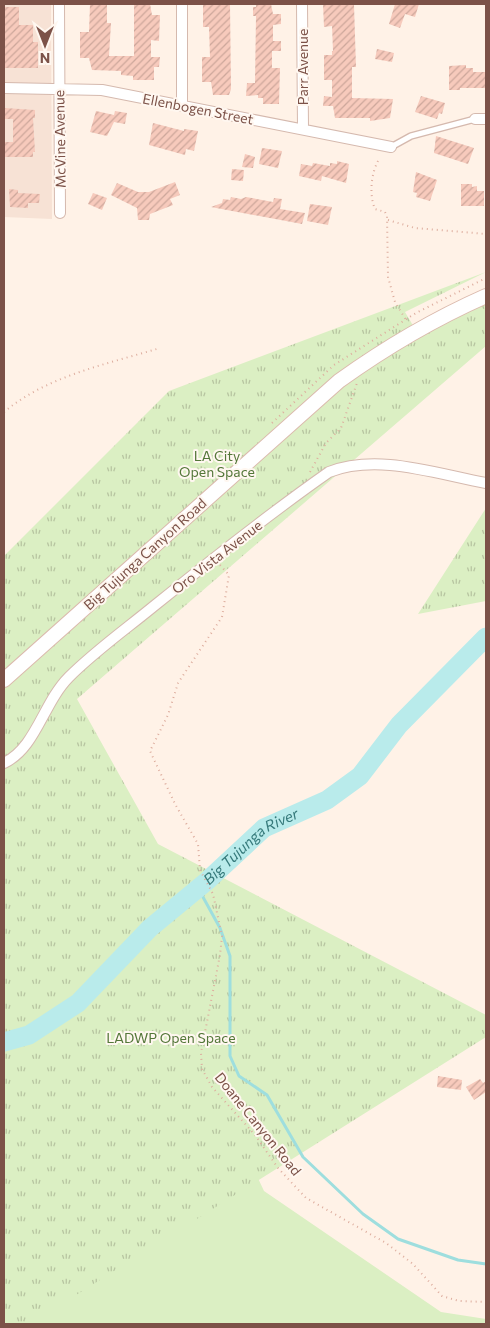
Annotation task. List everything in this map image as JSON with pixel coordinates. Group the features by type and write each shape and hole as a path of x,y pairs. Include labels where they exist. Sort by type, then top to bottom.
{"street":[{"name":"McVine Avenue","path":"59,4 60,213"},
{"path":"182,4 182,106"},
{"name":"Parr Avenue","path":"302,4 303,129"},
{"name":"Ellenbogen Street","path":"4,88 102,90 391,147"},
{"path":"475,120 486,120"},
{"name":"Big Tujunga Canyon Road","path":"4,680 339,381 363,364 434,321 486,296"},
{"name":"Oro Vista Avenue","path":"4,763 19,754 30,739 48,703 69,677 214,558 329,472 351,464 363,463 394,466 486,483"}],"lane":[{"path":"391,147 411,136 475,120"}],"path":[{"path":"378,161 373,177 373,204 375,209 385,212 388,220 388,277 395,302 406,320"},
{"path":"388,220 438,231 486,234"},
{"path":"4,412 22,397 69,377 160,348"},
{"path":"309,486 310,473 318,456 326,442 342,428 363,364"},
{"name":"Doane Canyon Road","path":"214,558 229,575 222,617 178,683 168,715 150,751 175,804 198,844 200,870 213,894 222,936 201,1053 202,1069 212,1087 255,1135 278,1168 306,1198 386,1244 413,1264 442,1296 459,1301 486,1302"}],"shaded area":[{"path":"4,4 51,4 52,219 4,217"}],"green space":[{"path":"486,272 405,312 415,329 486,294 486,346 77,699 158,844 486,1015 486,1037 30,1324 4,1324 4,556 169,391"},
{"path":"486,508 486,601 418,614"},
{"path":"4,1088 232,1123 264,1191 441,1312 486,1319 486,1324 4,1324"}],"building":[{"path":"90,4 107,4 107,23 111,23 109,56 134,56 134,4 150,4 152,15 160,15 159,41 151,40 151,57 160,57 159,67 154,67 154,80 133,80 133,76 121,75 121,71 92,70 89,58 80,58 80,32 89,32"},
{"path":"203,4 230,4 231,89 229,95 213,95 211,82 202,82 202,57 210,57 209,27 203,27"},
{"path":"256,4 271,4 273,14 281,14 281,24 273,25 273,41 281,41 281,51 272,51 272,68 280,68 279,104 263,104 263,98 258,98 258,95 246,96 247,83 255,83 256,16 253,16 253,7 256,7"},
{"path":"323,4 354,5 356,67 352,67 352,98 393,99 390,118 370,121 370,118 335,118 333,106 323,106 324,96 332,97 332,80 324,80 324,55 332,55 333,51 332,26 324,27"},
{"path":"395,4 419,4 415,17 405,14 400,28 389,24"},
{"path":"4,7 19,7 19,25 33,25 33,42 38,42 38,68 4,68"},
{"path":"377,49 394,53 392,62 375,59"},
{"path":"466,65 466,68 473,68 473,72 486,72 486,88 449,90 449,66"},
{"path":"421,96 445,103 442,114 439,113 437,119 415,112"},
{"path":"5,108 35,110 35,118 33,118 35,152 33,152 33,157 4,157 4,142 13,142 13,119 5,119"},
{"path":"96,111 114,115 115,111 127,113 125,124 114,122 107,136 90,132"},
{"path":"153,123 184,131 184,129 198,131 194,151 186,149 185,155 149,145"},
{"path":"436,136 474,148 468,164 434,153"},
{"path":"262,148 282,151 278,168 259,164"},
{"path":"245,154 255,157 253,168 242,167"},
{"path":"337,161 349,164 346,183 322,176 321,181 299,176 301,164 312,166 313,163 330,166 330,163 337,164"},
{"path":"232,169 244,170 243,181 231,180"},
{"path":"416,172 437,180 430,201 416,197 417,193 413,192"},
{"path":"175,182 180,195 170,199 173,205 150,214 149,220 138,220 137,208 111,195 117,183 138,192 149,192"},
{"path":"461,184 472,184 472,187 477,186 477,191 484,191 484,206 461,206"},
{"path":"9,189 18,190 18,193 40,194 39,203 28,203 28,208 10,207"},
{"path":"93,193 107,198 102,210 88,204"},
{"path":"231,197 241,199 246,197 273,202 274,198 282,199 280,209 305,213 302,224 211,207 222,203 223,199 230,200"},
{"path":"310,204 332,207 328,225 307,221"},
{"path":"438,1076 462,1080 461,1090 437,1087"},
{"path":"480,1079 483,1083 486,1081 486,1092 474,1100 466,1087"}],"waterway":[{"name":"Big Tujunga River","path":"4,1042 29,1035 78,1003 150,928 207,881 264,828 327,800 360,776 399,725 486,637"},
{"path":"198,888 220,928 230,956 230,1056 239,1076 267,1095 303,1157 363,1214 398,1239 458,1260 486,1264"}],"park label":[{"name":"LA City Open Space","path":"217,464"},
{"name":"LADWP Open Space","path":"171,1038"}]}
